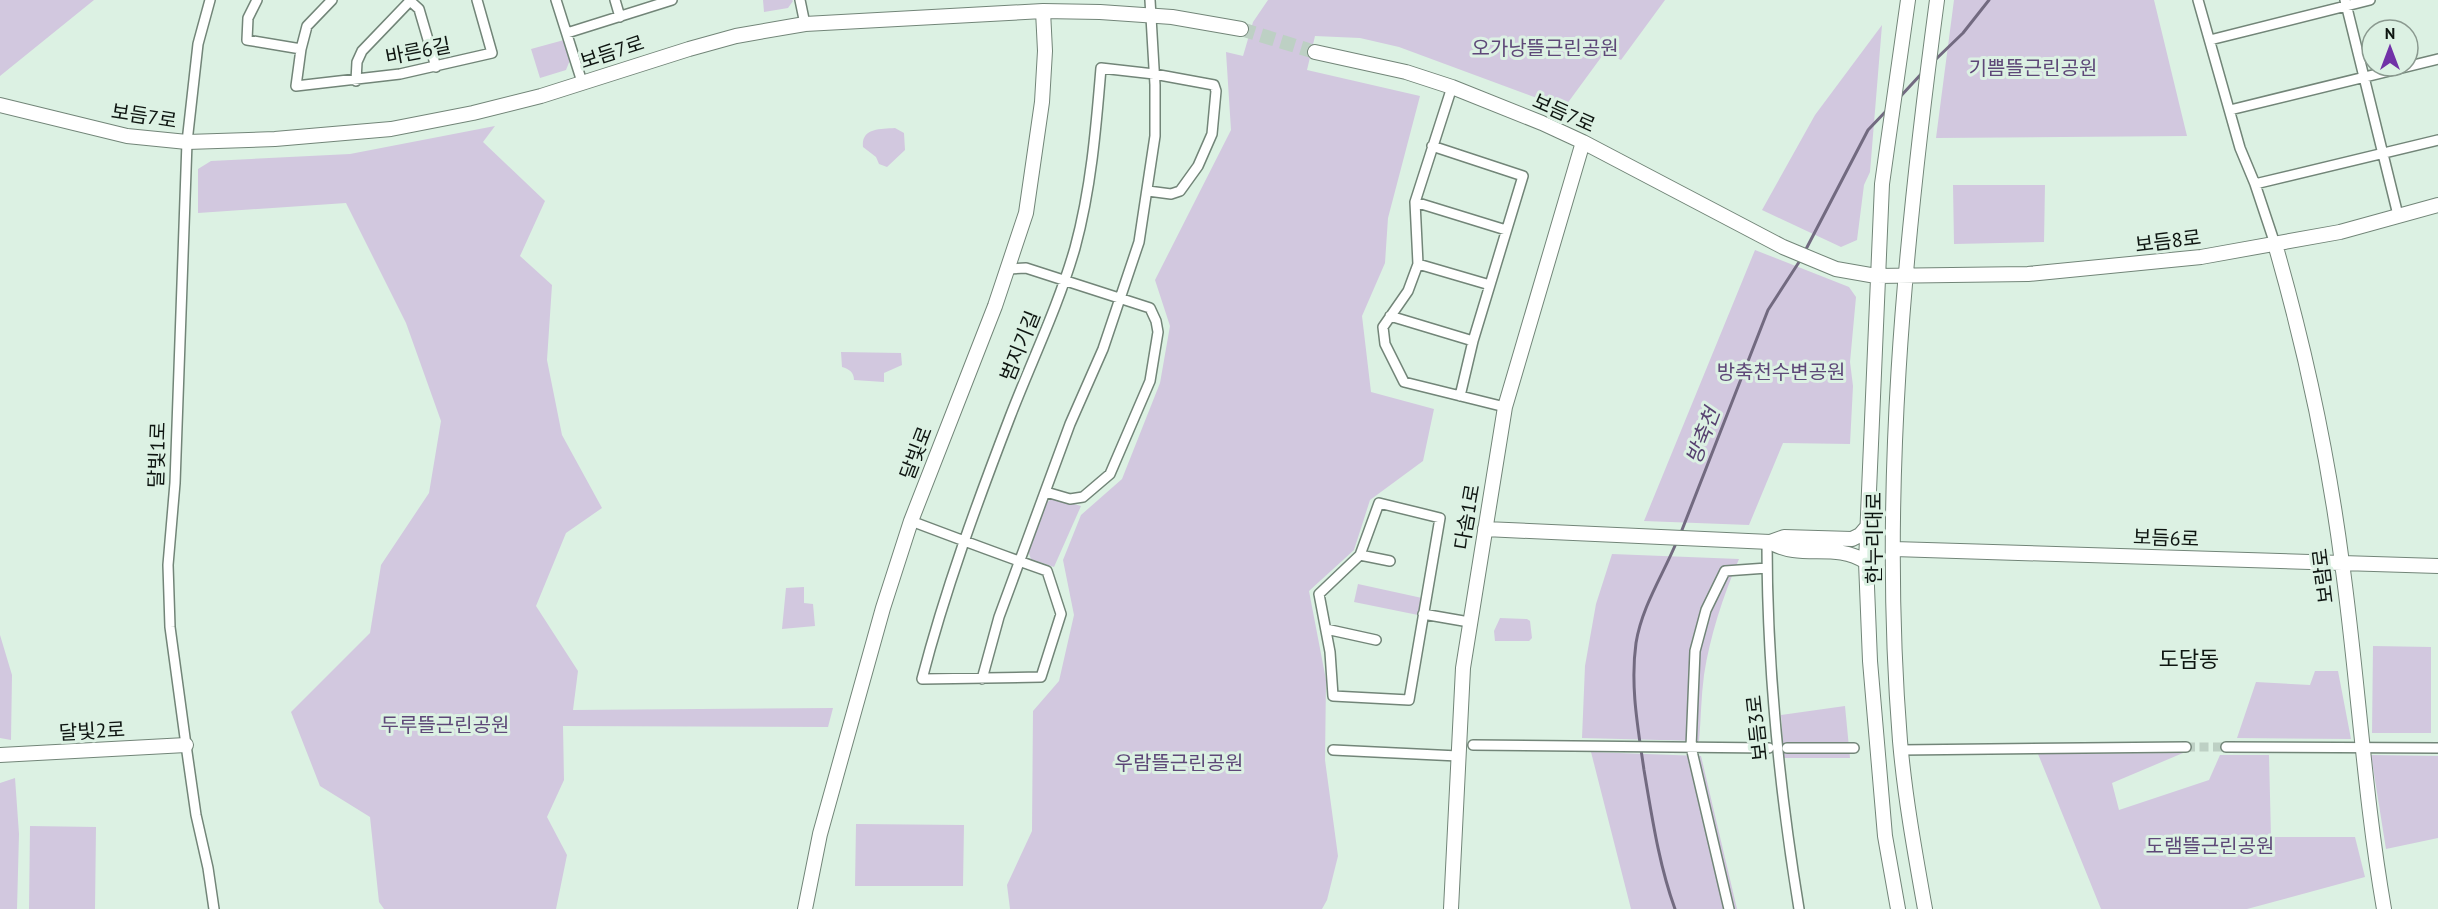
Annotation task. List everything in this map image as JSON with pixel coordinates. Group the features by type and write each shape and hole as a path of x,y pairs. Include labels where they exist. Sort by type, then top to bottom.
{"street":[{"name":"달빛1로","path":"210,0 198,44 187,142 175,483 168,565 170,627 196,815 208,868 214,909"},
{"path":"257,0 248,18 247,40 301,49 308,26 332,0"},
{"path":"356,81 357,62 362,51 409,0 419,9 436,67"},
{"name":"바른6길","path":"301,49 296,86 356,81 436,67 492,53 477,0"},
{"path":"556,0 582,82"},
{"path":"615,0 620,17"},
{"path":"567,33 672,0"},
{"path":"800,0 805,24"},
{"path":"911,521 965,541 1020,561 1047,571 1061,614 1041,677 982,679 999,617 1020,561 1046,492 1070,424 1103,349 1139,242 1155,136 1155,74 1150,0"},
{"name":"한누리대로","path":"1898,909 1885,836 1870,661 1866,528 1882,184 1908,0"},
{"path":"2198,0 2240,148 2275,244"},
{"path":"2210,39 2346,3 2370,0"},
{"path":"2346,3 2360,61"},
{"name":"보듬7로","path":"0,105 127,136 187,142 275,139 391,129 473,113 698,46 736,36 805,24 1043,5 1151,16 1241,29"},
{"name":"달빛로","path":"806,909 820,834 883,608 911,521 1008,269 1026,213 1042,102 1045,51 1043,5"},
{"name":"한누리대로","path":"1925,909 1911,831 1901,750 1896,660 1894,438 1901,277 1937,7"},
{"name":"보듬7로","path":"1315,52 1406,72 1452,87 1583,142 1784,247 1836,269 1876,276"},
{"path":"2420,63 2438,59"},
{"name":"범지기길","path":"982,679 922,679 936,626 965,541 1011,415 1065,280 1075,246 1089,181 1101,69 1155,74 1214,85 1216,116 1209,143 1198,165 1180,190 1172,194 1148,191"},
{"path":"2230,110 2360,78"},
{"path":"2364,78 2398,215"},
{"path":"1452,87 1416,202 1415,236 1418,264 1408,291 1383,327 1385,344 1404,382 1505,407"},
{"path":"2255,184 2438,140"},
{"name":"다솜1로","path":"1450,909 1461,687 1469,622 1505,407 1583,142"},
{"path":"1432,146 1523,176 1473,341 1460,396"},
{"path":"1416,202 1506,230"},
{"name":"보듬8로","path":"1901,277 2037,273 2201,257 2340,232 2438,205"},
{"name":"보람로","path":"2275,244 2297,322 2320,426 2342,563 2361,747 2384,909"},
{"path":"1418,264 1490,285"},
{"path":"1008,269 1026,268 1150,308 1156,321 1158,333 1150,381 1110,474 1083,497 1070,499 1046,492"},
{"path":"1876,276 1901,277"},
{"path":"1390,316 1473,341"},
{"path":"1379,503 1440,518 1423,614 1409,700 1333,696 1326,629 1319,594 1360,555 1379,503"},
{"path":"1485,529 1768,542 1784,537 1852,539 1866,528"},
{"path":"1768,542 1784,550 1848,552 1866,562"},
{"name":"보듬3로","path":"1768,542 1771,692 1784,820 1799,909"},
{"name":"보듬6로","path":"1894,549 2438,566"},
{"path":"1360,555 1390,561"},
{"path":"1729,909 1691,747 1695,651 1706,610 1725,571 1767,568"},
{"path":"1423,614 1469,622"},
{"path":"1326,629 1376,640"},
{"name":"달빛2로","path":"0,755 186,745"},
{"path":"1473,745 1769,748"},
{"path":"1901,750 2186,747"},
{"path":"2226,747 2438,748"},
{"path":"1787,748 1854,748"},
{"path":"1333,750 1458,756"}],"green space":[{"path":"0,0 94,0 0,76"},
{"path":"763,0 793,1 788,8 764,12"},
{"name":"우람뜰근린공원","path":"1268,0 1665,0 1621,60 1605,52 1564,108 1399,47 1360,38 1315,36 1307,70 1420,96 1388,218 1385,263 1362,316 1371,392 1434,409 1423,461 1370,500 1354,550 1309,591 1326,680 1325,760 1338,856 1327,900 1322,909 1010,909 1007,885 1032,831 1033,711 1059,681 1074,615 1063,560 1081,515 1122,479 1160,383 1170,326 1155,280 1231,130 1226,52 1243,56 1253,22"},
{"name":"기쁨뜰근린공원","path":"1954,0 2154,0 2187,136 1936,138"},
{"path":"1882,25 1870,172 1864,185 1857,240 1841,247 1762,210 1815,115"},
{"path":"564,40 570,60 566,70 540,78 531,49"},
{"name":"두루뜰근린공원","path":"495,126 483,142 545,201 520,256 552,285 547,360 562,435 602,508 566,533 536,606 578,671 573,710 833,708 828,727 563,726 564,780 547,817 567,855 556,909 384,909 379,902 370,817 320,786 291,712 370,633 381,565 429,493 441,421 406,323 346,203 198,213 198,169 211,161 350,154"},
{"path":"895,128 904,133 905,150 887,167 879,164 876,157 863,147 863,141 868,133"},
{"path":"1953,185 2045,185 2044,242 1954,244"},
{"name":"방축천수변공원","path":"1755,250 1849,287 1856,297 1850,362 1853,386 1850,444 1783,443 1749,525 1644,521"},
{"path":"841,352 901,353 902,365 884,373 884,382 854,380 851,371 842,367"},
{"path":"1053,498 1081,506 1054,567 1031,559 1028,551 1046,503"},
{"path":"1612,554 1739,559 1713,631 1703,683 1699,741 1582,738 1585,666 1596,604"},
{"path":"1358,584 1422,598 1418,615 1354,602"},
{"path":"804,587 804,603 813,604 815,626 782,629 786,588"},
{"path":"1500,618 1527,619 1530,621 1532,638 1529,641 1495,641 1494,631"},
{"path":"0,635 12,675 11,740 0,738"},
{"path":"2373,646 2431,647 2431,733 2372,733"},
{"path":"2315,671 2338,671 2351,739 2237,738 2256,682 2310,685"},
{"path":"1845,706 1850,758 1784,758 1781,715"},
{"path":"1591,752 1701,756 1737,909 1631,909"},
{"name":"도램뜰근린공원","path":"2183,753 2112,783 2119,810 2209,780 2220,755 2269,755 2271,837 2355,837 2365,877 2247,909 2101,909 2038,754"},
{"path":"2371,755 2438,756 2438,838 2386,849"},
{"path":"15,778 19,834 17,909 0,909 0,783"},
{"path":"856,824 964,825 963,886 855,886"},
{"path":"30,826 96,827 95,909 29,909"}],"waterway":[{"name":"방축천","path":"1934,61 1963,33 1989,0"},
{"name":"방축천","path":"1899,98 1923,72"},
{"name":"방축천","path":"1804,253 1868,130 1888,109"},
{"name":"방축천","path":"1680,535 1768,310 1801,259"},
{"name":"방축천","path":"1675,909 1660,858 1644,770 1634,691 1634,659 1643,616 1677,541"}],"tunnel":[{"path":"1241,29 1315,52"},
{"path":"2186,747 2226,747"}],"district":[{"name":"도담동","path":"2189,659"}],"park label":[{"name":"오가낭뜰근린공원","path":"1545,48"}]}
